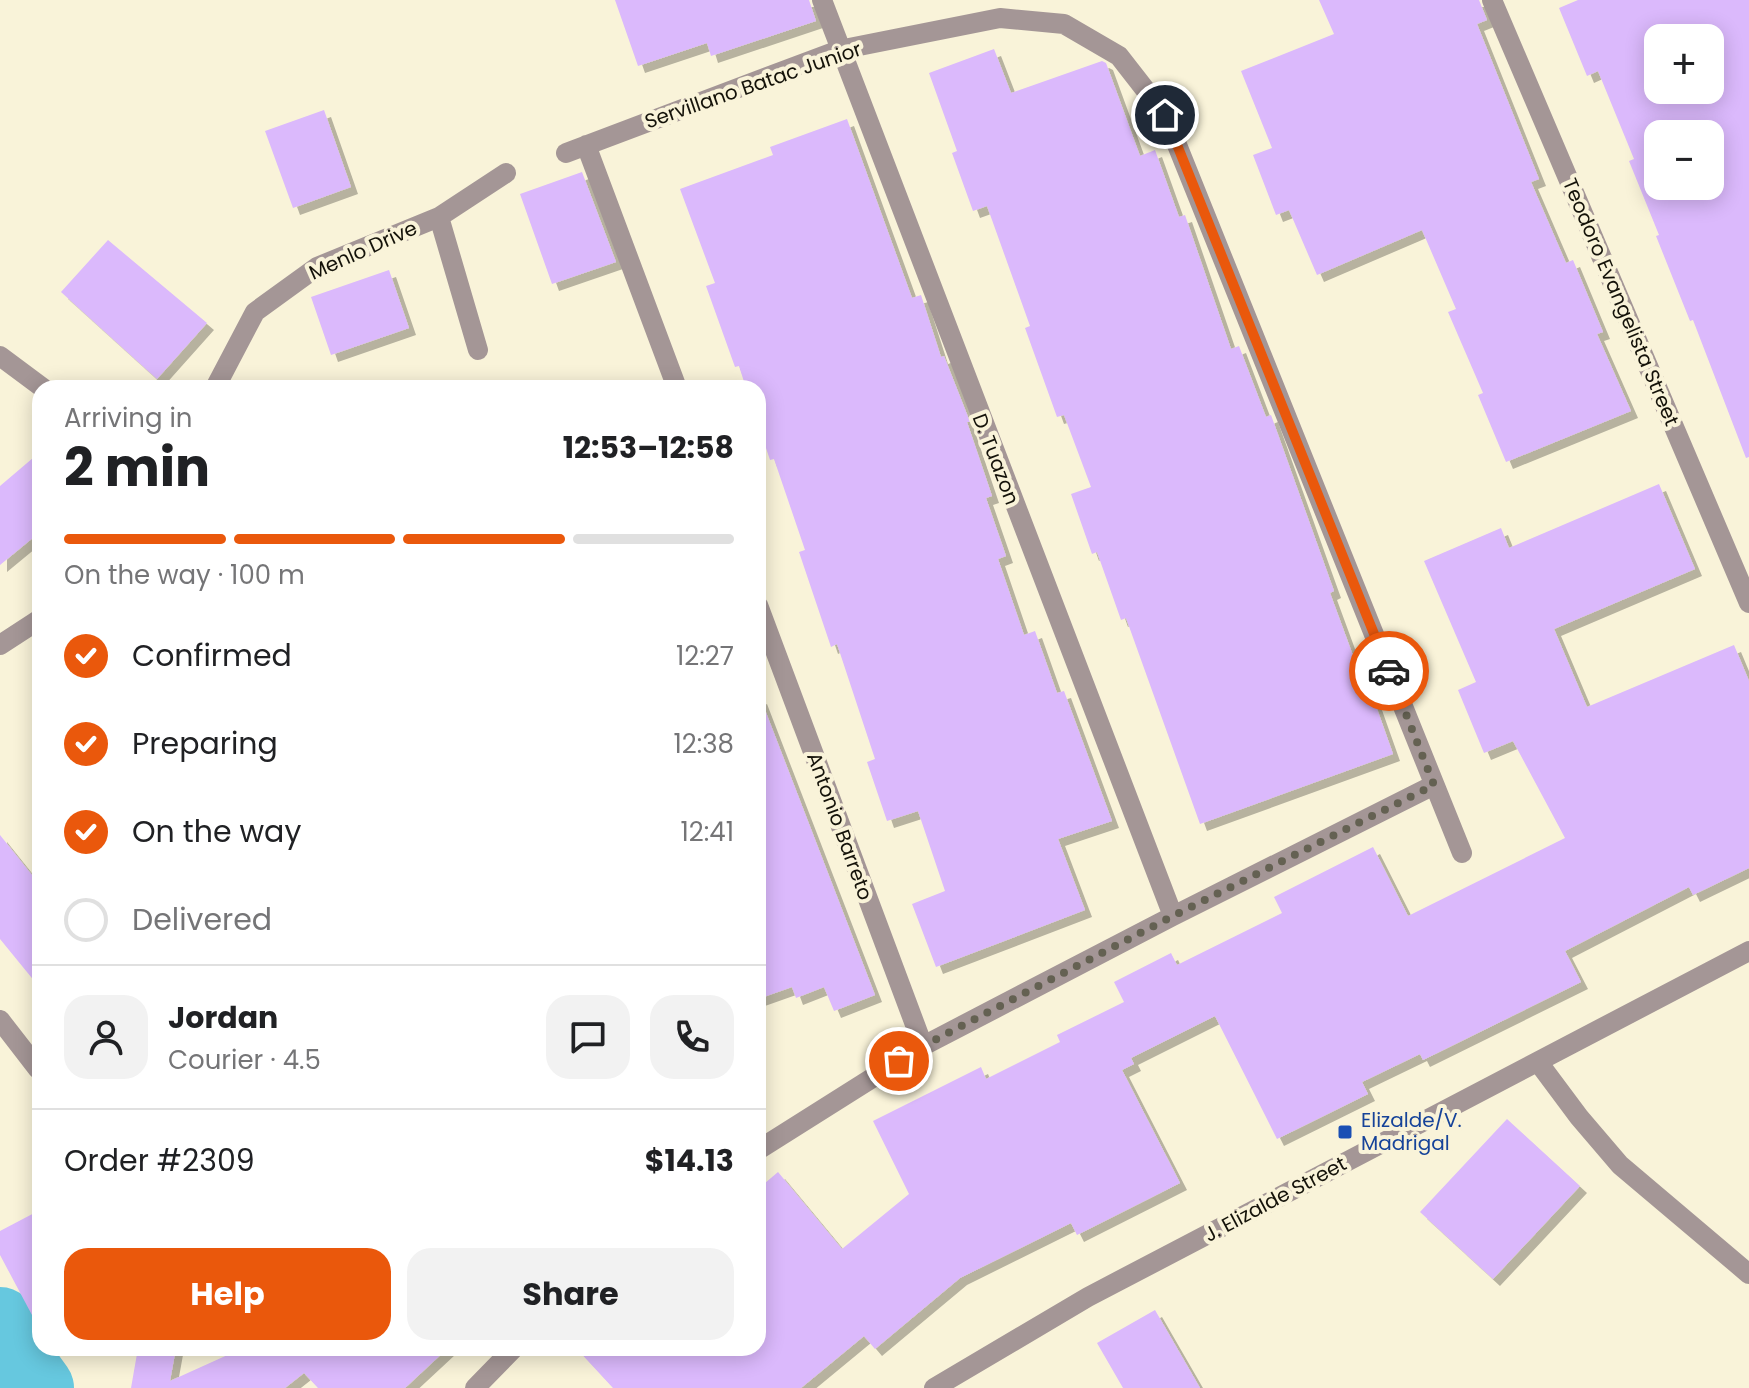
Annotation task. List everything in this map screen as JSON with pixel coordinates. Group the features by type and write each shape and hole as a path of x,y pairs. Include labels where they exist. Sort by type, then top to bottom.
{"street":[{"name":"D. Tuazon","path":"822,0 1173,916"},
{"name":"Teodoro Evangelista Street","path":"1492,0 1749,603"},
{"name":"Servillano Batac Junior","path":"566,153 839,50 1000,18 1064,24 1119,56 1165,115 1462,853"},
{"path":"586,145 674,380"},
{"name":"Menlo Drive","path":"219,380 255,312 317,267 439,217 506,173"},
{"path":"439,217 478,350"},
{"path":"0,356 32,380"},
{"path":"0,645 32,624"},
{"name":"Antonio Barreto","path":"766,626 923,1046"},
{"path":"766,1145 923,1046 1434,785"},
{"name":"J. Elizalde Street","path":"947,1384 1088,1297 1749,951"},
{"path":"0,1020 32,1061"},
{"path":"1538,1062 1620,1165 1749,1274"},
{"path":"475,1388 506,1356"}],"building":[{"path":"615,0 809,0 816,21 711,56 707,43 638,66"},
{"path":"1319,0 1479,0 1487,20 1477,24 1539,179 1531,182 1566,263 1573,260 1603,332 1597,334 1631,411 1506,462 1478,395 1483,393 1448,312 1456,309 1422,230 1317,275 1289,210 1276,215 1253,155 1272,148 1241,71 1334,34"},
{"path":"1578,0 1749,0 1749,457 1746,458 1693,320 1690,321 1645,200 1724,200 1724,120 1644,120 1644,198 1629,161 1634,159 1598,71 1587,76 1559,8"},
{"path":"994,49 1011,93 1102,61 1106,63 1140,156 1155,150 1179,217 1185,215 1231,349 1239,346 1266,417 1271,415 1334,591 1330,593 1393,754 1200,824 1126,618 1121,620 1097,552 1092,554 1071,494 1091,487 1064,415 1057,417 1025,328 1030,326 987,206 973,211 952,153 957,151 929,73"},
{"path":"324,110 351,187 293,208 265,131"},
{"path":"847,119 912,298 921,295 941,357 944,356 970,422 967,422 992,496 986,498 1006,556 998,559 1024,635 1035,631 1057,693 1064,691 1112,821 1058,839 1085,910 936,967 912,904 945,891 918,811 887,821 867,762 875,759 837,644 831,647 799,552 805,550 774,459 770,460 766,448 766,380 743,380 739,366 735,367 706,286 715,283 680,189 773,155 770,147"},
{"path":"582,172 616,262 552,284 520,194"},
{"path":"108,240 207,323 157,379 61,292"},
{"path":"389,270 409,328 331,355 311,297"},
{"path":"32,459 32,539 0,565 0,486"},
{"path":"1659,484 1695,569 1554,629 1587,707 1734,645 1749,681 1749,868 1693,895 1689,887 1565,951 1581,982 1423,1060 1420,1054 1362,1082 1368,1094 1277,1139 1215,1016 1131,1058 1134,1064 1122,1070 1180,1183 1077,1235 1071,1223 960,1278 875,1349 864,1336 801,1388 613,1388 583,1356 766,1356 766,1182 778,1172 842,1249 909,1194 873,1121 981,1067 986,1079 1060,1042 1057,1035 1124,1002 1114,982 1171,953 1177,965 1282,913 1274,897 1373,847 1408,916 1565,838 1513,741 1484,753 1458,690 1476,682 1424,561 1501,528 1509,548"},
{"path":"766,713 875,995 834,1011 824,987 796,998 792,987 766,996"},
{"path":"0,835 32,875 32,978 0,939"},
{"path":"1507,1119 1580,1186 1493,1279 1420,1212"},
{"path":"32,1214 32,1315 0,1255 0,1231"},
{"path":"1155,1310 1200,1388 1123,1388 1097,1343"},
{"path":"137,1356 175,1356 170,1381 225,1356 439,1356 405,1388 318,1388 304,1373 285,1388 131,1388"}],"waterway":[{"path":"0,1323 14,1355 38,1388"}],"way so far":[{"path":"899,1061 1173,916 1434,785 1389,671"}],"place":[{"name":"Elizalde/V. Madrigal","path":"1345,1132"}],"route":[{"path":"1165,115 1389,671"}]}
